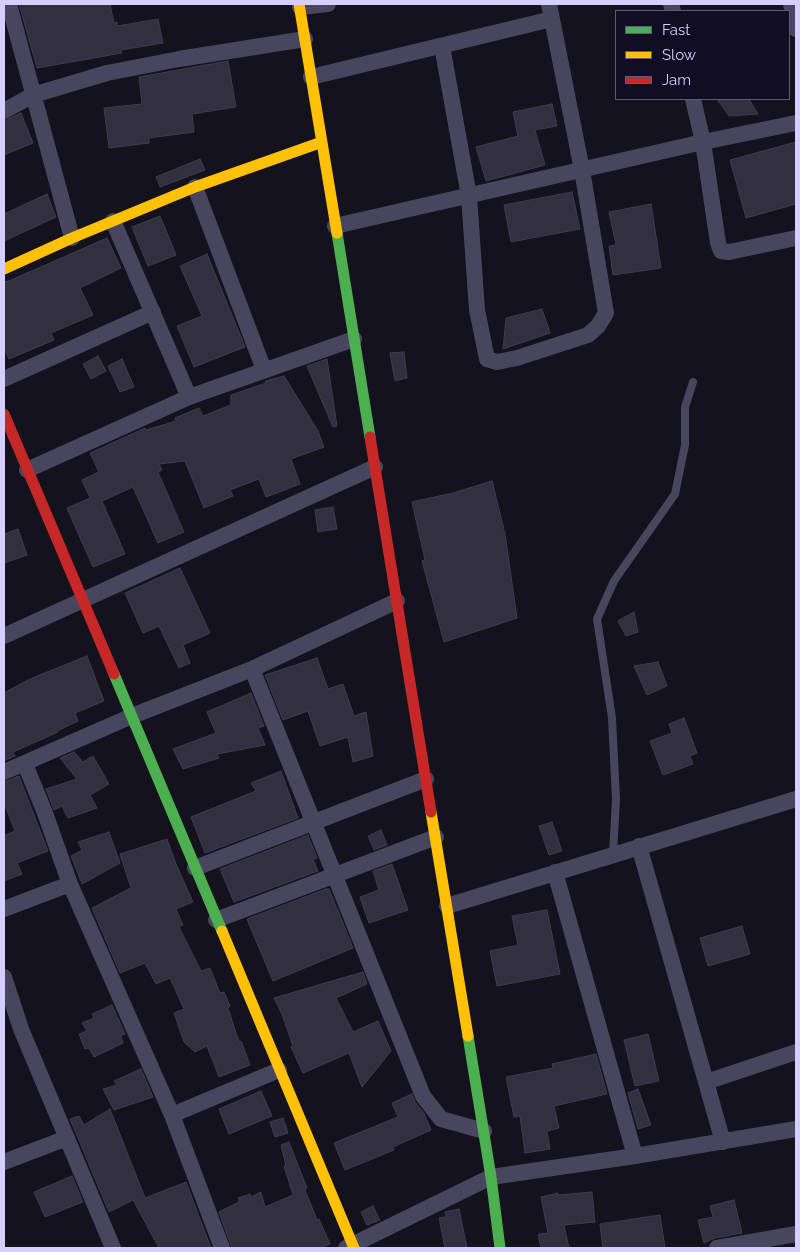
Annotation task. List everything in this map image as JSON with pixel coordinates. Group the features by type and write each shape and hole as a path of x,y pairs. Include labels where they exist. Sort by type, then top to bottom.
{"main road":[{"path":"299,6 492,1177 500,1248"},
{"path":"4,268 195,187 322,142"},
{"path":"4,414 132,716 351,1247"}],"street":[{"path":"9,4 72,238"},
{"path":"299,6 328,4"},
{"path":"791,4 796,29"},
{"path":"311,77 442,46 551,11 582,170 606,313 598,326 588,335 517,358 497,362 487,359 477,310 469,196 442,46"},
{"path":"4,111 33,95 107,74 180,59 305,39"},
{"path":"693,100 703,142 718,243 721,250 729,252 796,238"},
{"path":"335,226 703,142 796,123"},
{"path":"195,187 264,370"},
{"path":"113,221 189,396"},
{"path":"4,379 152,312"},
{"path":"27,470 189,396 354,339"},
{"path":"4,636 375,467"},
{"path":"4,772 132,716 252,669 397,601"},
{"path":"252,669 423,1096 441,1119 484,1131"},
{"path":"25,764 45,812 70,884 172,1115 222,1248"},
{"path":"195,868 426,779"},
{"path":"447,906 796,799"},
{"path":"216,920 436,837"},
{"path":"639,846 723,1142"},
{"path":"555,872 635,1156"},
{"path":"4,909 70,884"},
{"path":"4,977 21,1029 113,1248"},
{"path":"706,1082 796,1052"},
{"path":"172,1115 279,1070"},
{"path":"351,1247 492,1177 796,1130"},
{"path":"4,1162 68,1138"},
{"path":"717,1248 765,1244 796,1234"}],"lane":[{"path":"613,854 616,799 612,718 597,620 614,581 675,494 685,445 685,407 693,382"}],"building":[{"path":"19,4 110,4 114,23 117,22 117,26 158,19 163,43 121,50 122,53 37,68"},
{"path":"228,61 236,107 192,114 194,132 149,138 149,143 109,148 104,108 142,104 139,77"},
{"path":"718,100 750,100 758,114 729,116"},
{"path":"552,104 557,126 535,130 545,165 486,181 476,147 518,136 513,112"},
{"path":"21,113 33,143 4,155 4,121"},
{"path":"796,142 796,204 746,218 730,160"},
{"path":"200,159 205,170 160,187 156,177"},
{"path":"572,192 580,229 511,242 504,205"},
{"path":"47,194 56,217 4,241 4,214"},
{"path":"651,204 661,268 613,275 609,246 616,245 609,212"},
{"path":"160,216 176,255 148,266 132,227"},
{"path":"107,238 121,268 80,288 93,315 51,333 54,340 9,359 4,347 4,282"},
{"path":"207,254 245,347 194,367 177,326 202,316 180,266"},
{"path":"542,309 550,333 503,349 506,318"},
{"path":"404,352 407,378 395,381 390,353"},
{"path":"98,356 106,371 91,379 83,364"},
{"path":"122,359 134,387 120,392 108,366"},
{"path":"327,359 337,426 333,427 307,366"},
{"path":"284,376 318,431 324,447 291,459 300,484 266,497 259,479 230,490 233,496 204,508 185,461 159,464 162,470 158,472 184,532 158,543 133,487 102,501 125,554 93,567 67,508 90,498 82,480 99,472 90,453 145,428 146,430 176,421 175,418 199,408 203,416 231,405 231,395 266,383 265,381"},
{"path":"492,481 505,534 517,618 444,642 422,561 425,560 412,502 453,493"},
{"path":"333,507 337,529 318,532 315,510"},
{"path":"18,529 27,555 4,563 4,534"},
{"path":"180,568 210,633 183,645 190,663 179,668 159,626 143,633 125,593"},
{"path":"634,612 638,632 626,636 618,621"},
{"path":"87,656 104,701 75,713 78,721 13,752 15,756 4,761 4,693 30,679"},
{"path":"317,658 328,689 343,684 354,716 366,712 373,756 353,762 348,737 320,746 308,711 283,720 265,675"},
{"path":"658,662 667,686 647,695 634,666"},
{"path":"251,693 264,726 258,728 265,745 217,754 219,758 183,769 173,749 216,733 207,712"},
{"path":"684,718 697,753 690,756 693,764 663,775 650,741 672,733 669,724"},
{"path":"74,752 83,762 93,756 109,784 90,795 97,808 68,818 62,806 54,810 46,789 77,779 60,758"},
{"path":"281,771 298,818 205,853 191,817 256,791 251,783"},
{"path":"19,776 48,851 17,863 22,874 4,881 4,832 5,835 15,831 4,803 4,782"},
{"path":"552,822 562,851 549,855 539,826"},
{"path":"381,830 387,845 374,850 368,836"},
{"path":"109,832 120,863 82,884 71,856 82,850 78,842"},
{"path":"308,835 317,858 313,859 318,871 234,902 220,869"},
{"path":"167,839 193,902 176,909 183,925 179,927 201,971 210,968 220,993 224,992 230,1006 228,1008 239,1042 241,1041 250,1065 219,1077 207,1046 195,1052 184,1042 174,1013 184,1009 170,978 156,984 145,963 120,973 92,908 131,888 120,854"},
{"path":"392,864 408,910 369,923 360,897 379,890 373,871"},
{"path":"329,889 353,948 273,981 247,919"},
{"path":"547,910 560,974 497,986 490,951 518,945 512,916"},
{"path":"742,926 750,954 708,966 700,938"},
{"path":"363,972 367,984 336,998 353,1032 378,1021 391,1051 362,1087 349,1053 303,1073 291,1047 293,1046 282,1014 274,998"},
{"path":"112,1005 125,1034 121,1035 123,1043 94,1057 89,1048 85,1049 79,1034 87,1031 82,1023 94,1018 92,1014"},
{"path":"648,1034 659,1081 635,1086 624,1040"},
{"path":"596,1054 607,1094 554,1106 559,1128 547,1131 550,1149 525,1153 520,1116 514,1117 506,1077 553,1068 552,1064"},
{"path":"141,1069 153,1097 114,1110 103,1089 117,1085 114,1081"},
{"path":"638,1089 651,1125 638,1129 628,1093"},
{"path":"261,1091 272,1116 229,1134 219,1109"},
{"path":"412,1094 415,1102 424,1113 431,1130 393,1147 394,1150 345,1170 334,1143 398,1117 392,1103"},
{"path":"110,1109 145,1198 186,1182 211,1248 159,1248 133,1200 109,1212 70,1119 79,1116 84,1125"},
{"path":"283,1118 288,1133 275,1137 270,1122"},
{"path":"289,1142 317,1220 319,1219 330,1244 319,1248 232,1248 219,1212 239,1202 238,1198 250,1194 251,1197 261,1192 265,1207 293,1195 284,1166 286,1166 281,1145"},
{"path":"72,1176 83,1202 45,1217 34,1192"},
{"path":"592,1192 595,1222 564,1225 569,1248 541,1248 538,1234 548,1233 541,1197 558,1193 558,1195"},
{"path":"734,1200 742,1233 715,1238 704,1243 698,1220 713,1217 710,1206"},
{"path":"373,1206 380,1220 367,1225 361,1212"},
{"path":"459,1209 467,1248 445,1248 439,1218 446,1217 445,1212"},
{"path":"660,1215 665,1248 603,1248 600,1224"}],"traffic: fast":[{"path":"337,233 370,437"},
{"path":"114,674 222,931"},
{"path":"468,1036 491,1177 500,1248"}],"traffic: slow":[{"path":"299,4 337,233"},
{"path":"4,269 72,238 195,187 322,142"},
{"path":"431,812 468,1036"},
{"path":"222,931 354,1248"}],"traffic: jam":[{"path":"4,414 114,674"},
{"path":"370,437 431,812"}]}
